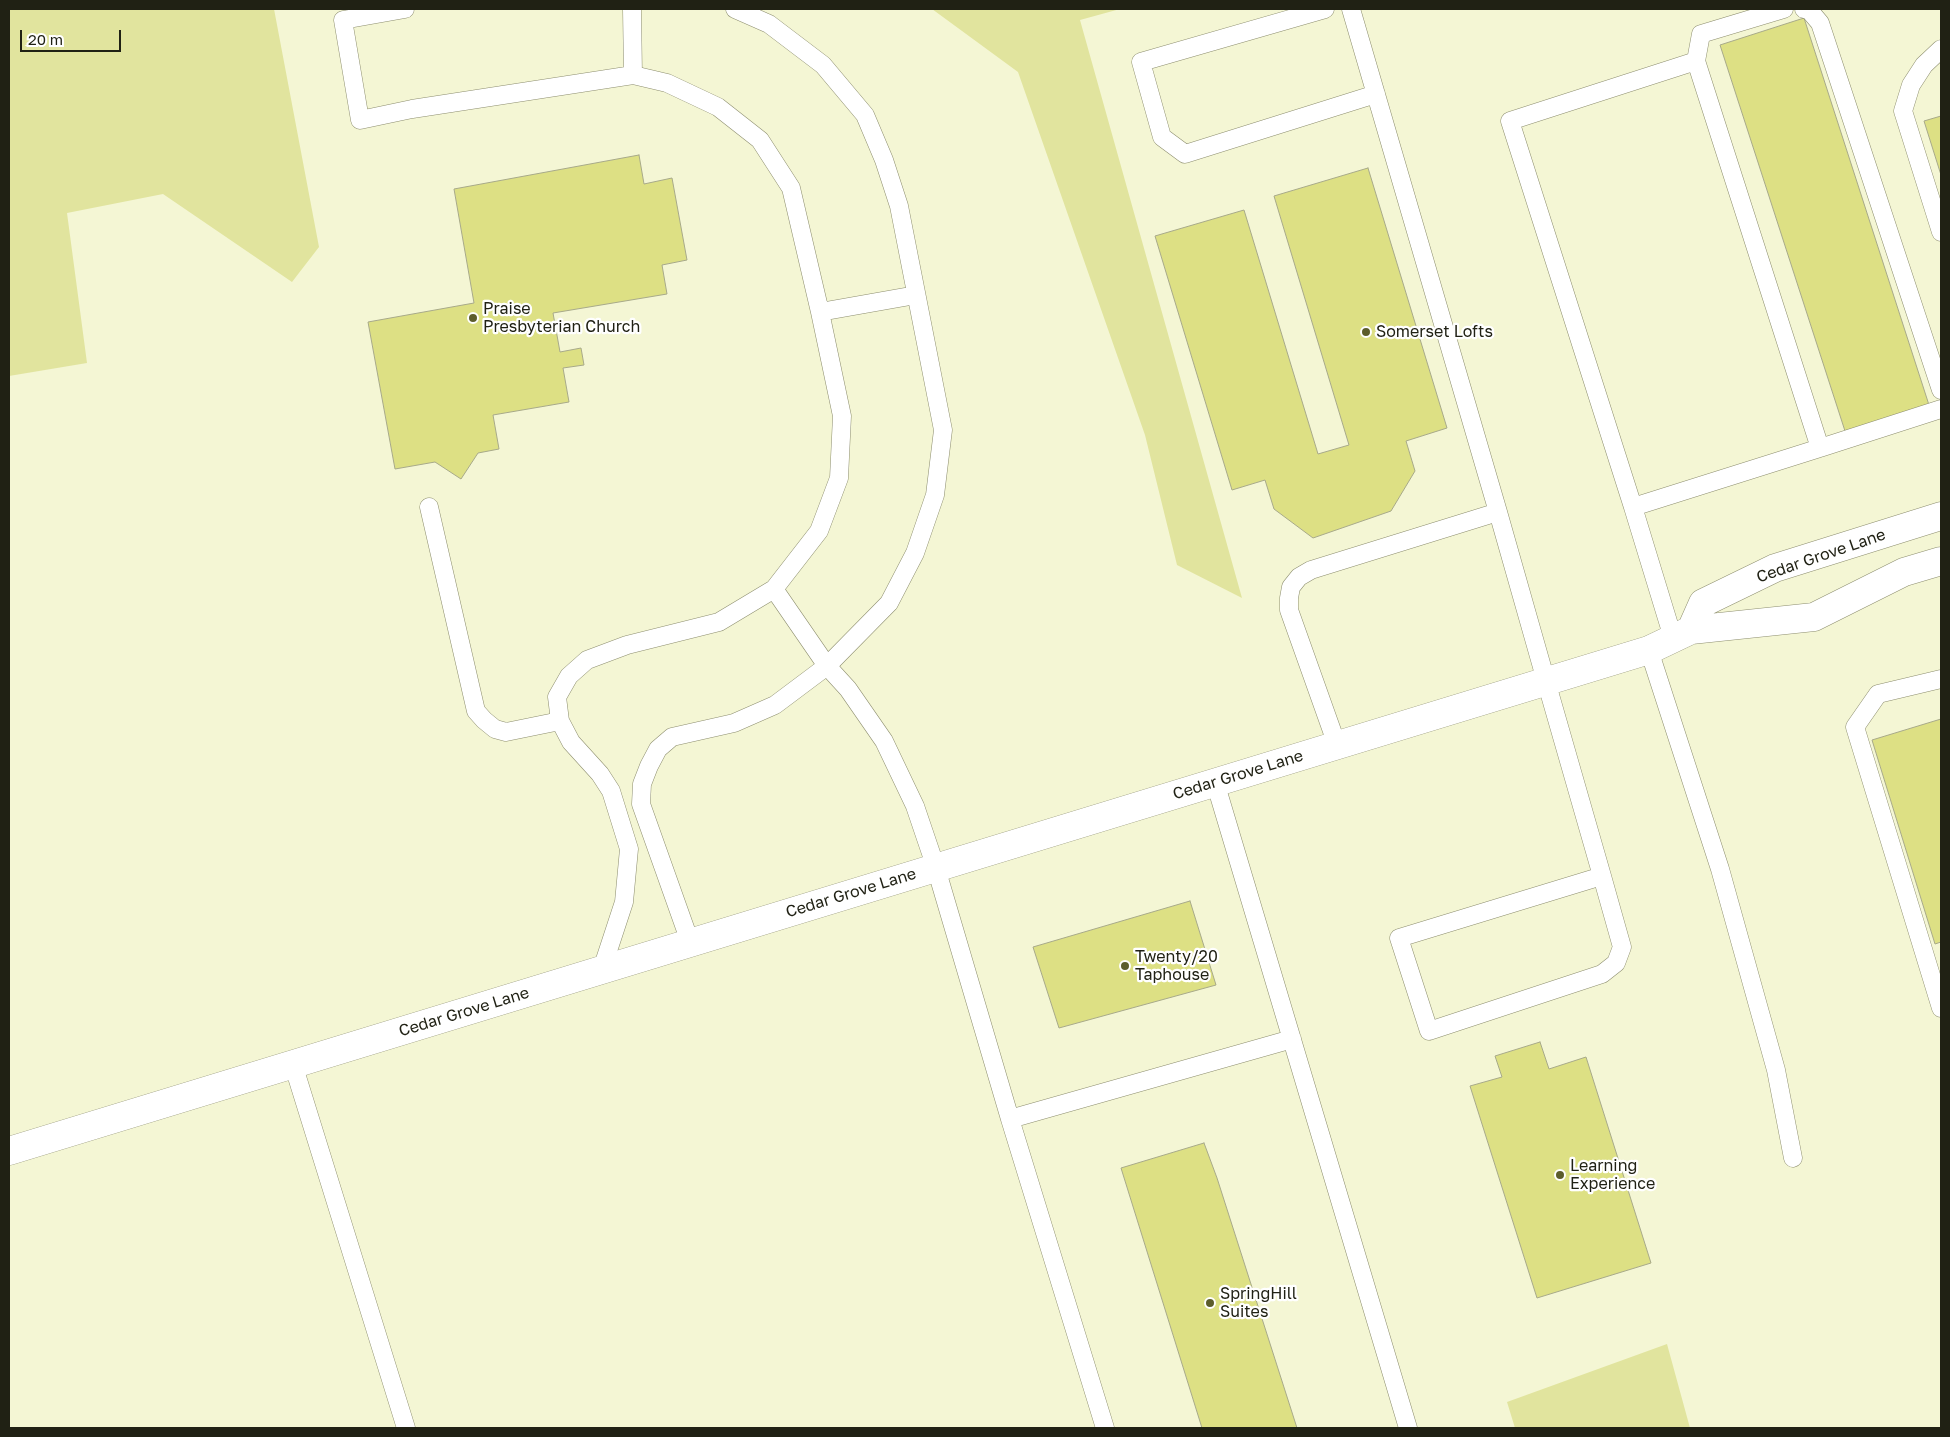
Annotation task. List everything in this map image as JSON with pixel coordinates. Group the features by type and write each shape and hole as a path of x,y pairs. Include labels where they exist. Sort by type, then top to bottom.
{"main road":[{"name":"Cedar Grove Lane","path":"1671,640 1703,603 1775,568 1941,516"},
{"name":"Cedar Grove Lane","path":"9,1150 1546,681 1671,640 1814,618 1904,572 1941,561"}],"lane":[{"path":"405,9 342,20 360,120 412,109 632,76 667,83 718,107 760,140 790,188 820,312 842,416 839,478 819,531 774,590 719,622 627,645 587,660 569,676 557,697 560,721 571,742 600,774 611,791 629,849 624,902 602,969"},
{"path":"632,9 632,76"},
{"path":"690,942 640,804 642,784 649,766 658,749 672,737 734,723 775,705 827,666 889,603 915,554 935,495 943,430 899,206 884,160 865,115 823,65 769,24 735,9"},
{"path":"1325,9 1141,62 1162,137 1186,154 1376,94"},
{"path":"1351,9 1498,512 1602,876 1622,947 1616,963 1602,974 1429,1031 1399,938 1602,876"},
{"path":"1784,9 1701,34 1696,61 1820,448"},
{"path":"1804,9 1809,10 1820,23 1941,390"},
{"path":"1941,49 1924,65 1910,85 1904,111 1941,232"},
{"path":"1696,61 1510,120 1633,507 1671,640 1723,878 1776,1070 1793,1158"},
{"path":"820,312 916,295"},
{"path":"1633,507 1941,409"},
{"path":"429,507 476,711 495,729 506,732 560,721"},
{"path":"1337,745 1290,610 1289,598 1292,587 1299,576 1311,570 1498,512"},
{"path":"774,590 827,666 848,689 884,741 915,806 936,868 1010,1119 1105,1428"},
{"path":"1941,679 1878,694 1854,727 1941,1008"},
{"path":"1215,782 1408,1428"},
{"path":"1010,1119 1292,1039"},
{"path":"294,1064 406,1428"}],"green space":[{"path":"9,9 274,9 319,247 292,282 163,194 67,213 87,363 9,376"},
{"path":"932,9 1120,9 1080,20 1242,598 1177,565 1145,435 1018,72"},
{"path":"1667,1344 1690,1428 1515,1428 1507,1402"}],"building":[{"path":"1804,18 1929,405 1845,431 1720,45"},
{"path":"1941,116 1941,175 1924,121"},
{"name":"Praise Presbyterian Church","path":"639,155 644,184 672,178 687,260 662,265 667,294 553,313 560,352 581,348 584,365 563,368 569,402 493,415 499,449 478,453 461,479 435,462 395,469 368,322 474,303 454,189"},
{"name":"Somerset Lofts","path":"1368,168 1447,428 1406,441 1415,471 1391,511 1313,538 1274,509 1265,480 1232,490 1155,236 1244,210 1318,454 1349,445 1274,196"},
{"path":"1941,719 1941,942 1935,944 1872,740"},
{"name":"Twenty/20 Taphouse","path":"1190,901 1216,985 1059,1028 1033,947"},
{"name":"Learning Experience","path":"1540,1042 1549,1069 1586,1057 1651,1263 1537,1298 1470,1086 1502,1077 1495,1056"},
{"name":"SpringHill Suites","path":"1204,1143 1217,1178 1297,1428 1202,1428 1121,1168"}],"place":[{"name":"Praise Presbyterian Church","path":"473,318"},
{"name":"Somerset Lofts","path":"1366,332"},
{"name":"Twenty/20 Taphouse","path":"1125,966"},
{"name":"Learning Experience","path":"1560,1175"},
{"name":"SpringHill Suites","path":"1210,1303"}]}
